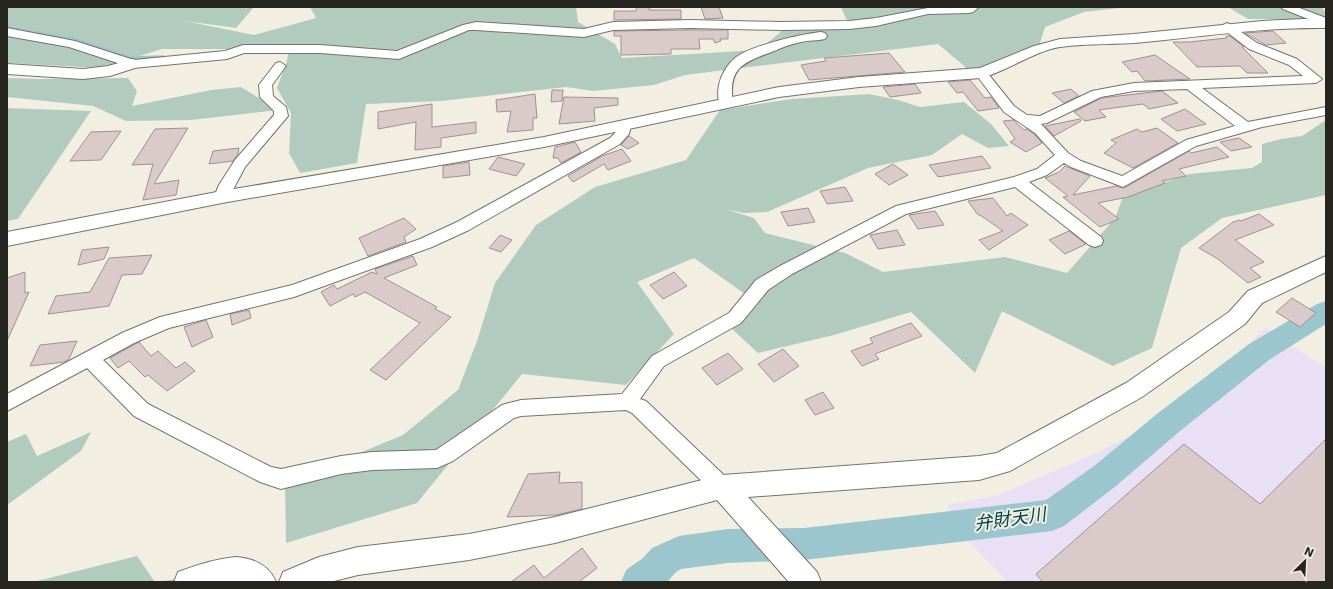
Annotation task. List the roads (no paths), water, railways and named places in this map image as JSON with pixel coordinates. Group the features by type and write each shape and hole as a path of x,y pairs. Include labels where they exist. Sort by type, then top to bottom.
{"street":[{"path":"7,69 82,74 110,71 133,64 227,55 243,49 320,49 387,56 399,54 476,26 584,33 613,26 665,26 690,24 781,26 845,25 876,22 928,11 969,10 973,7"},
{"path":"1287,7 1326,23"},
{"path":"7,239 222,197 544,142 778,92 824,86 981,73 995,70 1047,45 1157,37 1227,27 1326,23"},
{"path":"726,103 724,93 725,83 732,69 747,56 802,37 842,34 845,31 845,25"},
{"path":"1024,120 1042,120 1097,94 1134,88 1189,84 1316,79 1292,62 1253,46 1227,27"},
{"path":"7,32 71,44 133,64"},
{"path":"222,197 228,181 252,149 282,116 281,110 267,97 265,85 280,66"},
{"path":"981,73 1009,109 1040,130 1063,156 1076,164 1123,182 1191,143 1260,123 1326,111"},
{"path":"1189,84 1246,128"},
{"path":"7,403 88,358 128,338 166,322 294,291 426,243 463,226 615,141 622,134 624,125"},
{"path":"627,402 658,360 735,318 762,284 786,270 901,210 1018,181 1042,172 1063,156"},
{"path":"1018,181 1095,241"},
{"path":"293,582 319,571 358,561 469,547 555,530 722,487 979,468 1001,463 1134,390 1237,318 1255,297 1326,263"},
{"path":"88,358 141,410 267,475 281,479 342,465 372,461 437,459 446,455 509,411 521,408 627,402 639,407 722,487 807,582"},
{"path":"188,582 234,571 249,572 262,582"}],"waterway":[{"path":"7,28 77,40 129,58 163,57"},
{"name":"弁財天川","path":"638,582 655,570 664,560 679,553 728,546 804,544 1052,515 1105,476 1169,422 1259,352 1326,311"}]}
